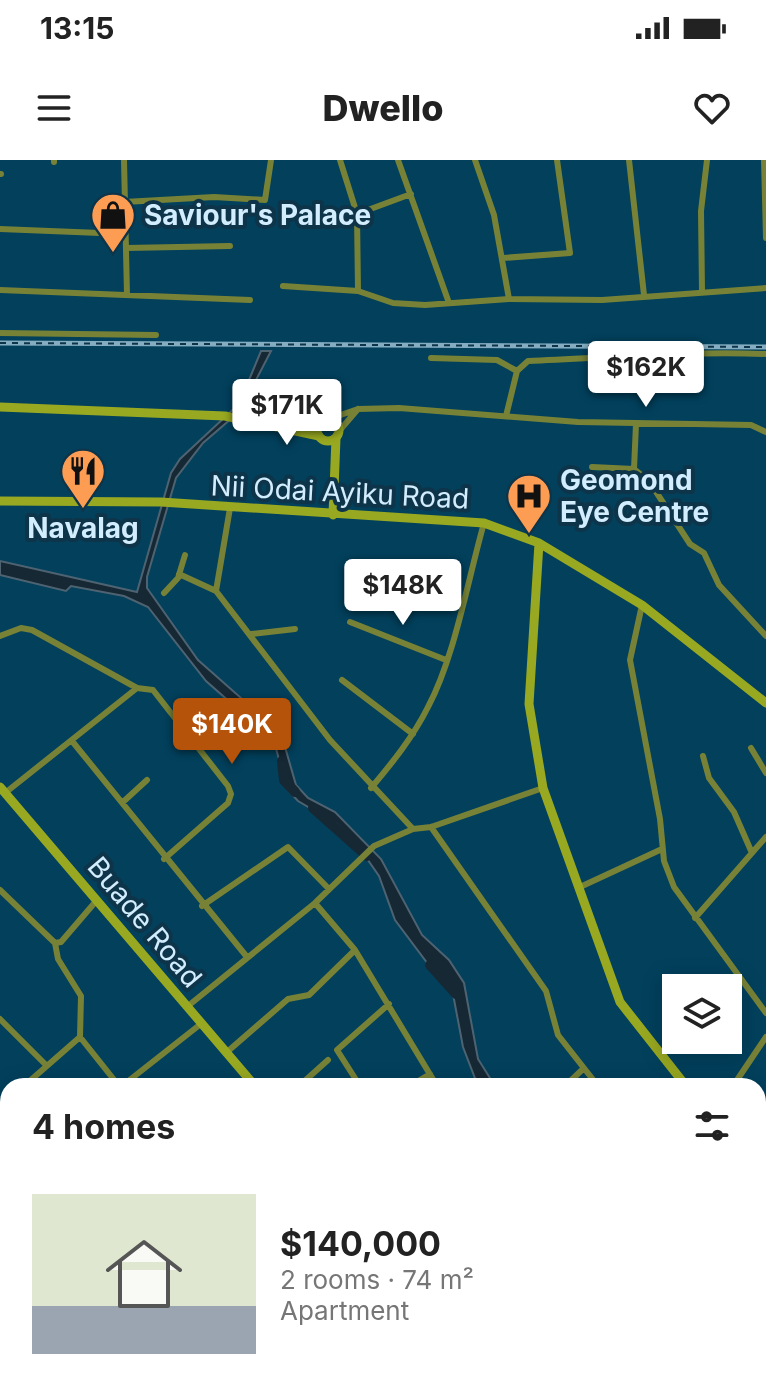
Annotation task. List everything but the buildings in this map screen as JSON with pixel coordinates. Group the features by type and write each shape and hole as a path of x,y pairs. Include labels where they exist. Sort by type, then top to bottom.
{"street":[{"path":"124,160 127,295"},
{"path":"124,202 214,197 265,200 271,160"},
{"path":"340,160 357,214 358,291"},
{"path":"398,160 449,303"},
{"path":"475,160 488,196 509,299"},
{"path":"503,258 570,253 557,160"},
{"path":"629,160 644,295"},
{"path":"702,291 701,211 707,160"},
{"path":"764,160 766,238"},
{"path":"357,214 411,194"},
{"path":"0,229 125,234"},
{"path":"126,248 230,246"},
{"path":"283,286 358,291 393,303 602,300 766,288"},
{"path":"0,290 250,300"},
{"path":"0,333 156,335"},
{"path":"506,416 517,371 528,361 581,361 683,351 766,354"},
{"path":"431,358 497,360 517,371"},
{"path":"0,407 230,416 321,438 338,434 358,409"},
{"path":"325,420 358,409 399,408 636,424 751,425 766,432"},
{"path":"325,420 321,438 332,465"},
{"path":"267,423 337,422 332,465 333,515"},
{"path":"634,469 636,424"},
{"path":"592,467 634,469 649,481 690,544 704,553 731,601 766,636"},
{"name":"Nii Odai Ayiku Road","path":"0,501 166,502 484,523 539,543 642,605 766,703"},
{"path":"216,591 230,508"},
{"path":"371,788 413,734 430,704 446,660 484,523"},
{"path":"539,543 529,704 543,788 620,1002 680,1078"},
{"path":"164,593 179,574 185,555"},
{"path":"179,574 216,591 330,740 371,788 413,829"},
{"path":"642,605 630,660 660,819 662,849 674,887 766,1013"},
{"path":"350,622 446,660"},
{"path":"0,636 21,628 32,630 137,688 158,694 231,794 228,803 164,859"},
{"path":"251,634 295,629"},
{"path":"342,680 413,734"},
{"path":"3,790 72,741 137,688"},
{"path":"72,741 202,906 247,957"},
{"path":"751,748 766,773"},
{"path":"703,756 709,778 734,812 752,853"},
{"path":"123,802 147,780"},
{"path":"188,1006 315,903 374,846 413,829 431,827 543,788"},
{"name":"Buade Road","path":"3,790 248,1078"},
{"path":"431,827 546,991 558,1035 591,1078"},
{"path":"695,918 766,837"},
{"path":"202,906 288,847 329,889"},
{"path":"580,887 662,849"},
{"path":"0,890 55,943 58,959 81,996 80,1037 113,1078"},
{"path":"55,943 61,942 97,900"},
{"path":"315,903 355,950 432,1078"},
{"path":"227,1052 288,999 309,995 355,950"},
{"path":"355,1078 337,1050 389,1004"},
{"path":"0,1019 47,1066"},
{"path":"130,1078 202,1023"},
{"path":"33,1078 80,1037"},
{"path":"738,1078 766,1037"},
{"path":"308,1078 328,1060"},
{"path":"573,1078 583,1069"},
{"path":"423,1078 430,1074"}],"water":[{"path":"261,351 271,351 240,411 203,443 176,478 147,577 147,588 198,660 267,721 283,740 296,785 308,798 335,812 381,859 422,935 449,960 464,983 478,1059 490,1078 475,1078 463,1047 453,994 446,978 431,968 395,920 379,876 356,843 337,824 298,801 287,789 274,741 206,681 148,607 124,596 71,586 66,591 0,575 0,561 137,592 171,473 180,459 239,404"}],"waterway":[{"path":"282,761 284,780 295,792"},
{"path":"313,808 367,856"},
{"path":"430,965 456,994"}],"railway":[{"path":"0,343 766,347"}],"place":[{"name":"Saviour's Palace","path":"113,254"},
{"name":"Navalag","path":"83,510"},
{"name":"Geomond Eye Centre","path":"529,535"}]}
